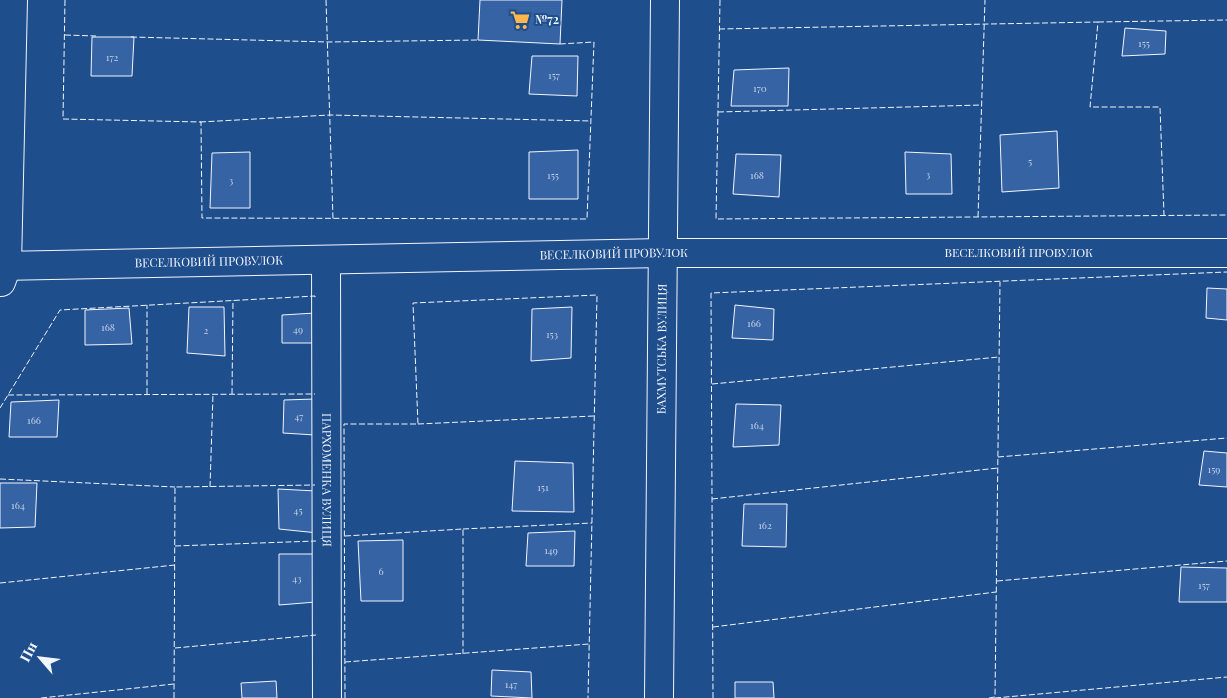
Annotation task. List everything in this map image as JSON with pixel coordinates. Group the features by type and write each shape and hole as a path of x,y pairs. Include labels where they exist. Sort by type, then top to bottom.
{"street":[{"path":"2,272 13,0"},
{"name":"БАХМУТСЬКА ВУЛИЦЯ","path":"659,698 665,0"},
{"name":"ВЕСЕЛКОВИЙ ПРОВУЛОК","path":"2,272 326,260 663,253 1227,253"},
{"name":"ПАРХОМЕНКА ВУЛИЦЯ","path":"326,260 327,698"}],"building":[{"name":"№72","path":"480,0 562,0 560,44 478,40"},
{"path":"1125,28 1166,31 1165,54 1122,56"},
{"path":"92,37 134,37 132,76 91,76"},
{"path":"532,56 578,56 577,96 529,94"},
{"path":"789,68 788,106 731,106 734,70"},
{"path":"1057,131 1059,188 1002,192 1000,135"},
{"path":"578,150 578,199 529,199 529,152"},
{"path":"250,152 250,208 210,208 212,153"},
{"path":"905,152 951,154 952,194 906,194"},
{"path":"736,154 781,155 779,197 733,194"},
{"path":"1207,288 1227,289 1227,320 1206,318"},
{"path":"735,305 774,309 773,340 732,338"},
{"path":"189,307 224,307 225,356 187,353"},
{"path":"572,307 571,358 531,361 532,309"},
{"path":"129,308 132,344 85,345 85,310"},
{"path":"315,313 314,343 282,343 282,315"},
{"path":"315,399 315,435 283,433 284,400"},
{"path":"59,400 57,437 9,437 11,402"},
{"path":"736,404 781,405 779,445 733,447"},
{"path":"1204,451 1227,453 1227,487 1199,485"},
{"path":"515,461 573,463 574,512 512,511"},
{"path":"0,483 37,483 35,527 0,528"},
{"path":"278,489 316,491 318,533 279,529"},
{"path":"744,504 787,504 786,547 742,546"},
{"path":"575,531 574,566 526,566 528,533"},
{"path":"403,540 403,601 361,601 358,541"},
{"path":"279,554 316,554 316,602 279,605"},
{"path":"1181,567 1227,568 1227,602 1179,602"},
{"path":"492,670 531,672 532,698 491,696"},
{"path":"276,681 277,698 242,698 241,683"},
{"path":"735,682 773,682 774,698 735,698"}],"fence":[{"path":"65,0 63,119 201,122 202,218 587,219 594,42 560,44"},
{"path":"326,0 333,219"},
{"path":"720,0 716,219 1227,215"},
{"path":"978,217 985,0"},
{"path":"1098,22 1227,20"},
{"path":"719,29 1098,22 1090,107 1160,107 1164,215"},
{"path":"65,35 96,36"},
{"path":"131,37 328,42 478,40"},
{"path":"718,112 982,105"},
{"path":"200,122 330,115 591,121"},
{"path":"713,698 711,293 1227,272"},
{"path":"989,698 995,697 1000,282"},
{"path":"345,698 344,424 418,424 413,303 597,295 588,698"},
{"path":"0,408 60,310 315,296 315,298"},
{"path":"232,394 233,300"},
{"path":"147,305 147,394"},
{"path":"712,384 999,357"},
{"path":"210,487 213,394"},
{"path":"8,395 315,394"},
{"path":"418,424 594,416"},
{"path":"998,457 1227,438"},
{"path":"712,499 998,468"},
{"path":"0,479 175,487"},
{"path":"174,698 175,487 315,485"},
{"path":"463,529 592,523"},
{"path":"345,536 463,529 463,654"},
{"path":"175,546 316,541"},
{"path":"997,581 1227,561"},
{"path":"0,583 175,565"},
{"path":"713,627 996,592"},
{"path":"175,648 316,635"},
{"path":"345,662 589,644"},
{"path":"995,698 1227,677"},
{"path":"41,698 174,684"}],"place":[{"name":"№72","path":"520,20"}]}
